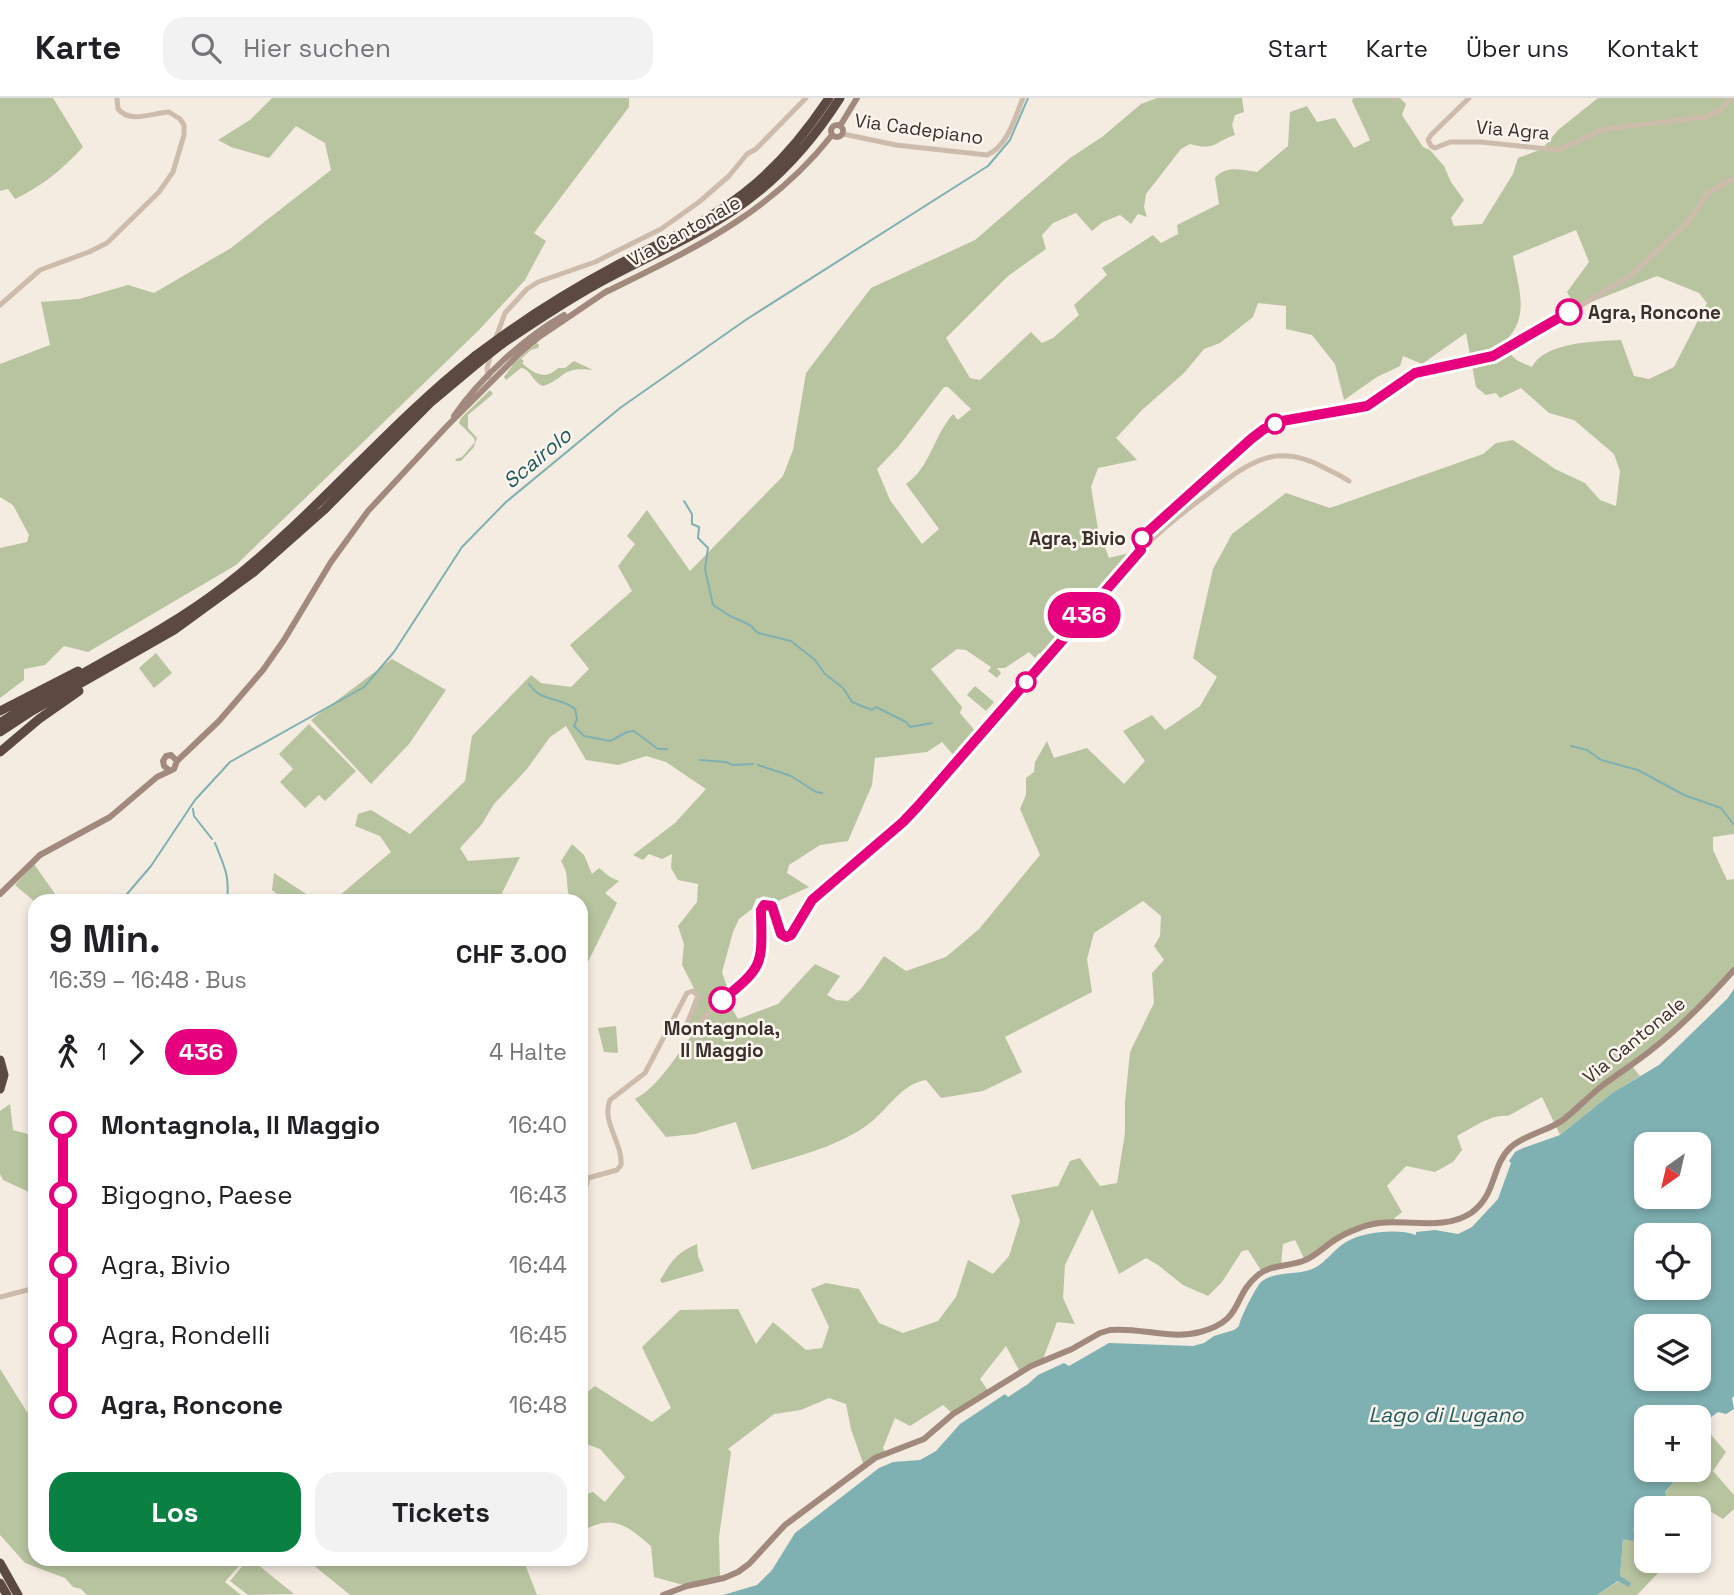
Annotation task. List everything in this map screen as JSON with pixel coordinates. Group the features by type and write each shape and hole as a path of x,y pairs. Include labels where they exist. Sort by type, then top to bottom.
{"highway":[{"path":"824,115 829,98"},
{"path":"0,732 237,585 324,510 400,431 477,359 501,341 596,284 692,235 766,186 840,98"},
{"path":"0,711 171,628"},
{"path":"0,723 37,700 171,628"},
{"path":"0,752 60,704 158,645 171,628"},
{"path":"0,1060 4,1075 0,1089"},
{"path":"0,1563 18,1595"},
{"path":"0,1583 7,1595"}],"main road":[{"path":"840,125 843,134 838,138 832,135 832,128 840,125 857,98"},
{"name":"Via Cantonale","path":"175,758 216,723 263,670 321,578 368,511 447,426 457,410 492,376 549,325 748,216 799,173 832,135"},
{"path":"0,894 40,855 110,817 157,777 176,767 175,758 164,757 157,777"},
{"path":"163,764 169,770"},
{"name":"Via Cantonale","path":"663,1595 738,1572 749,1564 785,1525 864,1466 879,1456 924,1439 953,1414 1039,1361 1072,1349 1105,1331 1185,1335 1216,1326 1232,1315 1250,1284 1262,1272 1308,1259 1338,1237 1363,1226 1380,1223 1444,1222 1464,1217 1478,1208 1488,1196 1501,1161 1509,1149 1549,1128 1653,1049 1705,1002 1734,970"}],"street":[{"path":"0,305 40,270 107,243 170,178 184,135 184,125 169,112 126,116 118,109 117,98"},
{"path":"492,376 489,361 500,323 519,296 538,282 595,262 661,229 730,176 747,154 756,149 806,98"},
{"name":"Via Cadepiano","path":"843,134 918,148 984,156 991,154 1006,136 1023,98"},
{"name":"Via Agra","path":"1469,98 1431,135 1428,140 1431,146 1435,148 1456,142 1551,150 1563,148 1611,128 1706,117 1721,109 1731,98"},
{"path":"1141,550 1138,542 1141,538 1264,429 1282,421 1367,406 1410,376 1493,356 1645,265 1687,223 1707,194 1734,178"},
{"path":"588,1178 617,1170 621,1165 620,1152 607,1112 610,1100 645,1073 687,993 694,991 698,996 687,1024 692,1031 716,1005 754,972 761,955 761,910 764,905 772,906 781,934 786,937 791,935 812,900 903,822 1141,550 1240,469 1258,460 1280,455 1306,459 1349,481"},
{"path":"0,1297 28,1290"}],"green space":[{"path":"0,98 53,98 83,147 52,176 15,199 8,189 0,191"},
{"path":"272,98 629,98 629,107 534,233 546,241 525,280 479,330 236,565 88,652 64,646 45,665 24,669 24,680 0,698 0,548 27,542 29,535 13,505 0,497 0,364 50,345 41,302 79,299 128,285 154,293 231,248 331,170 325,143 296,126 269,158 231,147 218,140 250,120"},
{"path":"1157,98 1242,98 1244,112 1235,115 1232,125 1235,135 1210,146 1190,144 1181,149 1146,194 1144,207 1147,217 1138,214 1131,224 1120,215 1103,222 1092,231 1076,213 1053,223 1042,235 1046,249 1008,276 946,338 970,378 980,380 1031,332 1042,343 1053,338 1079,315 1074,305 1107,275 1102,268 1153,235 1161,243 1178,234 1177,225 1219,204 1215,178 1219,174 1234,169 1257,172 1288,146 1290,112 1307,106 1317,122 1335,118 1354,148 1370,140 1353,98 1400,98 1406,104 1402,115 1423,147 1430,150 1444,166 1464,200 1451,218 1454,226 1482,224 1513,174 1518,158 1542,149 1558,130 1598,98 1734,98 1734,834 1713,837 1713,850 1727,880 1734,879 1734,970 1710,997 1632,1066 1640,1076 1612,1093 1560,1135 1542,1097 1508,1116 1482,1122 1457,1136 1462,1150 1453,1162 1435,1172 1406,1166 1387,1186 1402,1212 1390,1222 1363,1226 1305,1260 1295,1240 1283,1244 1281,1265 1262,1272 1248,1250 1242,1251 1222,1282 1208,1296 1183,1285 1146,1258 1119,1274 1092,1209 1065,1265 1063,1298 1075,1324 1057,1322 1043,1359 1020,1372 1006,1346 980,1379 989,1392 953,1414 943,1405 910,1426 895,1418 883,1448 886,1454 864,1466 851,1429 846,1404 829,1398 801,1410 774,1414 728,1449 731,1452 719,1537 720,1579 687,1586 654,1577 651,1546 634,1532 611,1523 588,1528 588,1494 593,1492 605,1502 625,1477 600,1449 588,1445 588,1392 595,1386 652,1422 671,1408 642,1347 680,1310 738,1309 756,1344 773,1322 806,1350 822,1348 829,1327 811,1289 826,1283 859,1289 879,1323 903,1333 938,1321 956,1297 968,1260 993,1274 1009,1256 1020,1221 1011,1195 1058,1186 1070,1161 1080,1158 1100,1186 1117,1183 1125,1133 1130,1052 1154,1003 1152,973 1164,960 1154,946 1160,936 1161,916 1143,901 1094,933 1087,959 1092,992 1005,1037 1022,1072 983,1091 941,1098 926,1080 916,1083 908,1087 871,1122 850,1136 809,1153 752,1170 736,1122 695,1134 666,1137 635,1099 659,1079 692,1035 692,1031 688,1029 697,994 682,965 684,944 678,926 697,902 698,884 678,880 671,868 672,854 662,859 649,854 643,860 633,855 675,823 706,789 666,762 646,756 618,765 586,760 566,726 550,737 527,769 494,804 482,824 460,848 468,861 520,857 502,894 341,894 391,852 380,836 355,826 358,814 371,810 410,834 465,781 472,736 531,675 541,683 571,687 589,669 570,645 632,591 618,566 635,544 627,536 647,510 690,571 783,476 793,450 806,373 871,288 975,240 1070,158 1102,137 1141,104","holes":["1576,230 1589,262 1567,292 1576,308 1657,276 1699,293 1707,303 1674,367 1649,379 1634,376 1621,340 1572,344 1548,352 1532,367 1511,355 1505,341 1518,322 1521,301 1513,256","1258,303 1286,306 1286,329 1312,335 1335,364 1344,400 1377,377 1400,366 1403,356 1422,364 1466,333 1476,387 1486,395 1496,393 1500,398 1521,388 1549,413 1574,420 1614,454 1620,471 1616,506 1600,500 1585,483 1555,469 1513,440 1496,443 1483,454 1330,508 1286,493 1232,534 1213,569 1193,658 1217,677 1200,706 1165,730 1152,715 1123,731 1145,761 1124,784 1087,748 1054,758 1047,741 1035,762 1034,772 1026,778 1026,795 1020,809 1040,855 979,929 946,957 906,971 884,956 861,989 848,1001 836,1000 827,995 840,976 815,964 778,1004 738,1019 726,998 730,996 722,972 739,919 752,909 756,899 764,896 776,902 809,887 787,873 789,865 820,845 848,841 872,785 875,758 927,752 942,742 956,758 976,732 960,713 962,707 931,669 957,649 966,650 991,667 988,671 997,678 1001,673 997,668 1005,668 1029,652 1035,658 1039,653 1044,657 1141,550 1109,558 1098,529 1091,487 1098,468 1137,460 1116,438 1142,410 1184,373 1204,349 1220,343 1253,317","944,387 948,387 971,409 958,420 953,414 921,469 906,484 939,529 922,544 890,500 877,469 899,446"]},
{"path":"537,343 538,348 531,350 521,359 524,361 522,363 539,374 565,368 574,361 593,370 569,371 543,386 521,368 506,380 504,377 515,362"},
{"path":"490,390 493,394 468,415 468,428 477,438 474,447 461,461 456,461 455,459 462,457 475,442 459,423 461,418"},
{"path":"156,653 172,673 154,688 139,668"},
{"path":"392,659 446,690 409,744 371,784 311,720"},
{"path":"975,686 994,702 986,711 967,695"},
{"path":"309,724 356,771 325,801 319,795 305,808 280,782 293,769 279,754"},
{"path":"572,844 584,855 592,874 599,868 619,881 605,893 617,903 588,962 588,894 569,894 561,861"},
{"path":"34,864 55,894 28,896 15,885"},
{"path":"274,873 306,894 277,894 272,890"},
{"path":"616,1026 618,1053 604,1052 598,1028"},
{"path":"10,1104 13,1130 28,1134 28,1192 3,1180 0,1174 0,1111"},
{"path":"697,1244 704,1271 662,1283 660,1280 675,1258"},
{"path":"0,1369 28,1412 28,1564 0,1535"},
{"path":"1711,1435 1726,1452 1713,1471 1734,1495 1734,1509 1723,1519 1711,1512 1711,1496 1662,1496 1674,1482 1711,1482"},
{"path":"1623,1538 1634,1541 1634,1573 1658,1573 1637,1595 1597,1595 1619,1581 1629,1586 1620,1577"},
{"path":"33,1566 239,1566 225,1582 241,1595 87,1595 81,1589 73,1587 65,1578"},
{"path":"242,1566 260,1566 294,1594 248,1595 230,1581"},
{"path":"315,1566 526,1566 537,1595 350,1595"}],"water":[{"name":"Lago di Lugano","path":"1734,989 1734,1409 1726,1414 1718,1412 1711,1417 1711,1405 1634,1405 1634,1482 1674,1482 1665,1492 1666,1496 1634,1496 1634,1541 1623,1539 1620,1576 1631,1583 1629,1587 1618,1581 1597,1595 723,1595 757,1585 772,1570 795,1533 879,1468 893,1462 920,1460 936,1451 960,1424 1005,1394 1008,1397 1038,1375 1064,1363 1069,1366 1109,1343 1193,1346 1204,1343 1239,1326 1248,1303 1261,1282 1280,1274 1312,1269 1353,1239 1390,1232 1416,1235 1416,1232 1435,1230 1458,1234 1472,1227 1498,1199 1511,1163 1509,1161 1515,1152 1560,1135 1612,1093 1659,1065"}],"waterway":[{"name":"Scairolo","path":"127,894 151,866 195,800 230,762 364,687 394,652 462,547 506,502 620,408 747,319 988,166 1010,140 1028,98"},
{"path":"684,501 692,514 692,524 699,527 698,538 708,548 705,569 713,605 750,625 758,633 791,641 815,660 825,674 843,688 852,702 872,710 876,707 906,722 910,727 932,723"},
{"path":"529,684 539,694 575,709 577,719 574,726 584,736 610,741 634,731 658,749 667,749"},
{"path":"1571,746 1587,750 1601,760 1638,770 1684,795 1721,808 1734,825"},
{"path":"700,760 733,765 753,764"},
{"path":"758,765 791,776 822,793"},
{"path":"193,809 194,816 212,839"},
{"path":"215,843 224,865 228,894"}],"bus line":[{"name":"436","path":"722,1000 745,982 757,968 761,955 762,907 767,903 772,906 781,934 786,937 791,935 812,900 919,805 1141,550 1138,547 1141,538 1251,439 1264,429 1282,421 1367,406 1415,373 1493,356 1569,312"}],"place":[{"name":"Agra, Roncone","path":"1569,312"},
{"name":"Agra, Bivio","path":"1142,538"},
{"name":"Montagnola, Il Maggio","path":"722,1000"}]}
